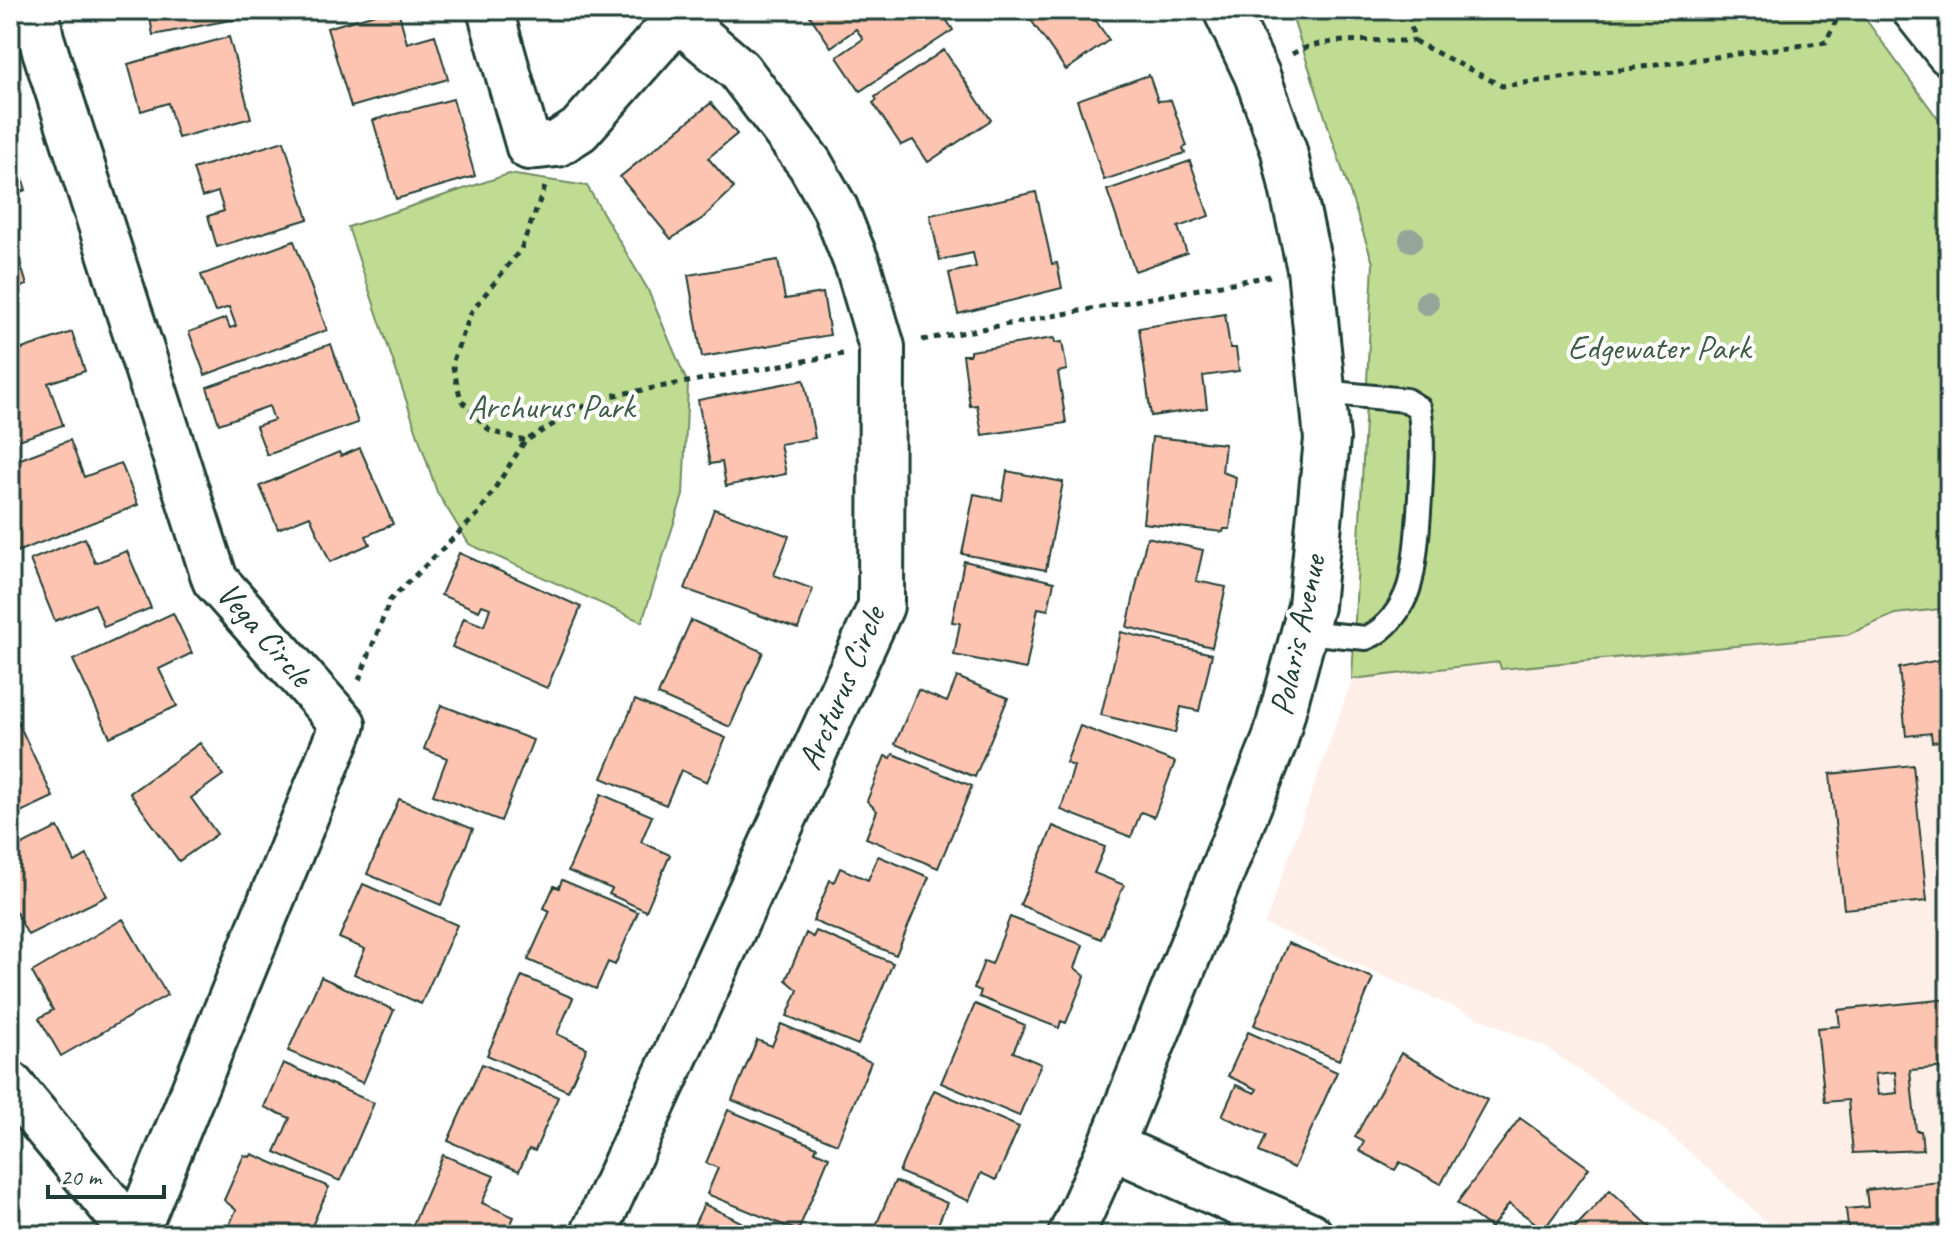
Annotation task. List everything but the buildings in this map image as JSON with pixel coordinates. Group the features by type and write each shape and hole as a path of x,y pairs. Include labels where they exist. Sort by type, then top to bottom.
{"street":[{"name":"Vega Circle","path":"36,10 41,38 215,580 343,724"},
{"path":"490,10 529,147"},
{"name":"Polaris Avenue","path":"1071,1235 1111,1146 1275,740 1311,606 1327,439 1310,269 1284,151 1257,75 1226,10"},
{"path":"1915,10 1949,53"},
{"name":"Arcturus Circle","path":"529,147 557,144 579,130 673,14 739,70 810,164 835,208 859,269 882,347 881,606 593,1235"},
{"path":"10,1084 135,1235 343,724"},
{"path":"1111,1146 1310,1235"}],"lane":[{"path":"1303,632 1366,638 1375,635 1400,608 1415,561 1419,408 1406,400 1322,392"}],"path":[{"path":"1408,10 1414,41"},
{"path":"1257,75 1302,48 1333,43 1414,41 1502,86 1826,42 1841,10"},
{"path":"525,441 490,431 461,400 452,363 472,311 521,249 546,189 529,147"},
{"path":"915,341 1310,269"},
{"path":"343,724 390,600 479,513 525,441 598,398 848,353"}],"shaded area":[{"path":"1949,608 1949,1235 1781,1235 1665,1130 1547,1048 1265,924 1352,679"}],"green space":[{"name":"Edgewater Park","path":"1290,10 1859,10 1949,134 1949,608 1895,614 1847,635 1501,669 1499,662 1352,679 1373,263"},
{"name":"Archurus Park","path":"509,174 587,186 647,288 688,384 683,495 642,622 469,544 437,492 348,227"}]}
